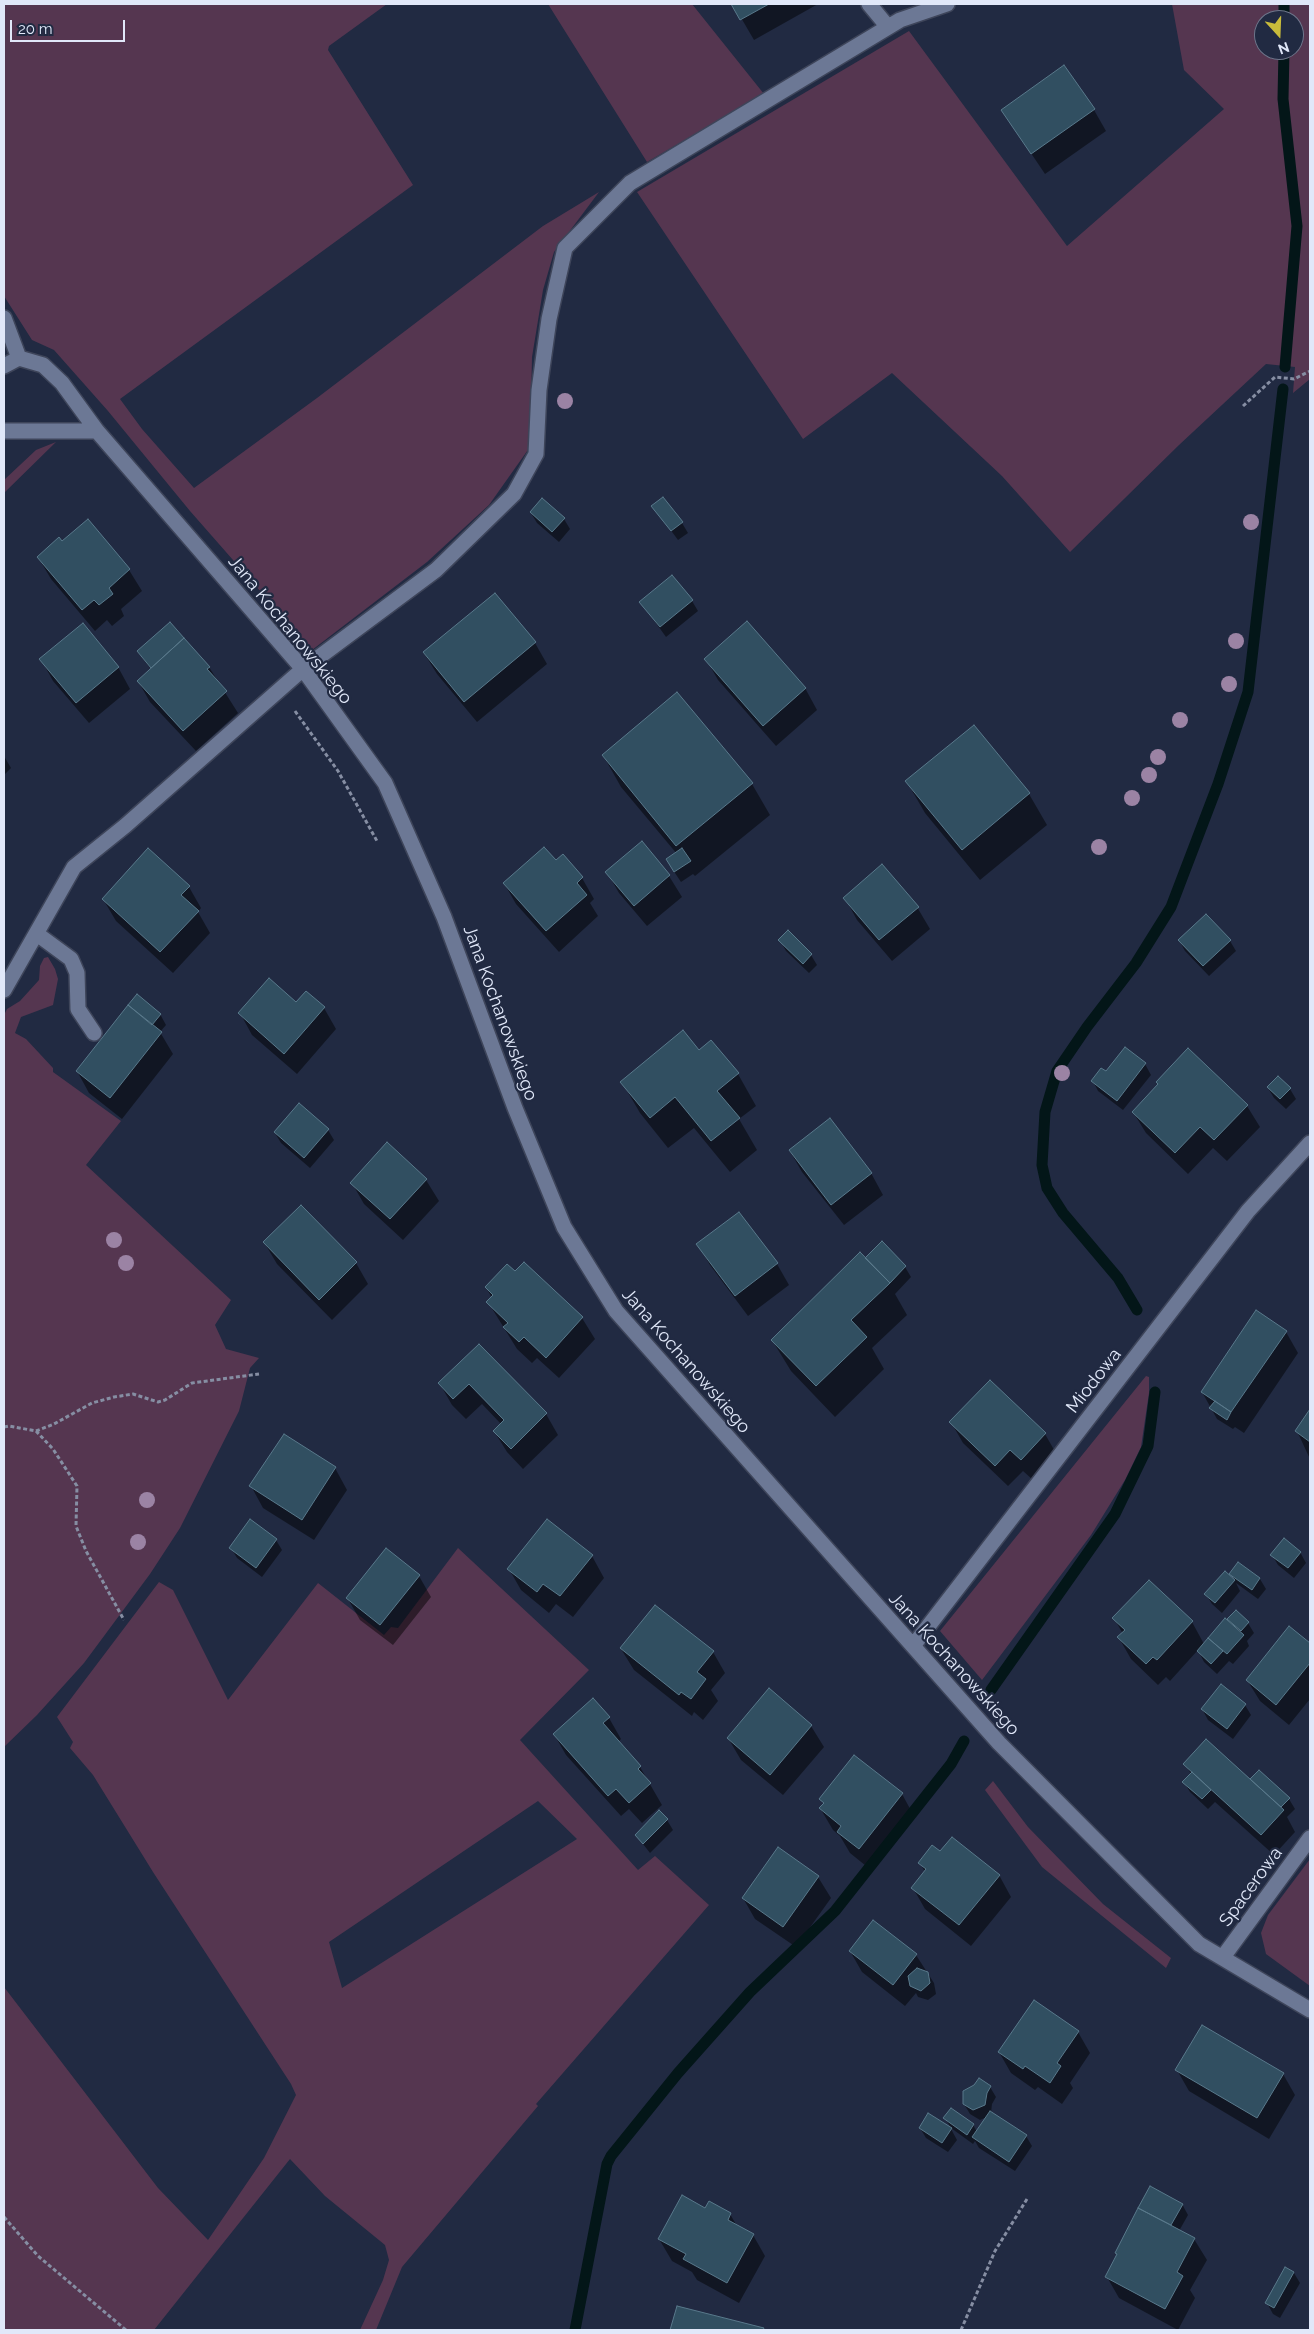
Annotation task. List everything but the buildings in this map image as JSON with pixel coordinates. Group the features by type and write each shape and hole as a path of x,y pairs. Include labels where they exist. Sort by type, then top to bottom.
{"street":[{"path":"869,4 888,27"},
{"path":"4,990 74,867 125,826 302,669 436,570 514,494 536,454 539,390 549,319 565,248 630,183 900,20 947,4"},
{"path":"4,318 19,358 4,366"},
{"name":"Jana Kochanowskiego","path":"19,358 43,365 62,382 97,431 302,669 385,783 444,917 515,1108 564,1227 616,1312 999,1743 1199,1944 1310,2010"},
{"path":"4,432 97,431"},
{"path":"37,934 71,959 77,973 78,1010 94,1033"},
{"name":"Miodowa","path":"913,1646 1248,1212 1310,1143"},
{"name":"Spacerowa","path":"1223,1957 1310,1838"}],"path":[{"path":"1243,406 1274,377 1294,379 1310,372"},
{"path":"279,689 338,771 380,847"},
{"path":"4,1427 9,1426 36,1431 54,1424 92,1403 114,1397 132,1394 158,1402 165,1400 192,1383 259,1374"},
{"path":"36,1431 53,1449 77,1486 76,1526 86,1551 124,1620"},
{"path":"961,2330 995,2251 1027,2199"},
{"path":"4,2217 38,2256 126,2330"}],"shaded area":[{"path":"4,4 387,4 329,46 328,50 413,185 120,399 142,429 194,488 317,398 543,226 599,192 554,252 543,290 532,357 530,447 489,505 427,562 312,650 190,511 108,411 54,350 32,340 4,296"},
{"path":"548,4 692,4 764,94 647,162"},
{"path":"1172,4 1310,4 1310,379 1293,393 1295,367 1266,364 1179,445 1070,552 1002,476 892,373 803,439 637,192 909,31 1067,246 1224,109 1184,70"},
{"path":"56,442 4,493 4,480 36,450"},
{"path":"48,957 58,979 53,1005 21,1017 15,1033 26,1039 53,1068 53,1072 121,1121 86,1165 231,1300 215,1325 226,1349 259,1358 250,1368 239,1411 180,1528 150,1574 84,1663 37,1715 4,1747 4,1015 7,1009 20,1001 39,980 40,966 44,958"},
{"path":"1146,1376 1149,1377 1149,1393 1141,1447 1125,1480 1091,1535 982,1680 940,1631"},
{"path":"458,1548 589,1670 520,1740 638,1870 655,1856 709,1905 536,2104 538,2106 402,2267 376,2330 360,2330 383,2280 389,2260 385,2245 325,2196 290,2159 154,2330 4,2330 4,1987 158,2188 208,2240 264,2158 296,2095 291,2084 153,1872 93,1775 70,1748 73,1742 57,1717 159,1582 173,1590 228,1700 318,1583 384,1635 391,1627 398,1628","holes":["538,1801 577,1839 342,1988 329,1942"]},
{"path":"993,1781 1028,1827 1103,1904 1171,1958 1166,1968 1042,1867 985,1790"},
{"path":"1310,1859 1310,1986 1266,1954 1261,1933 1268,1915"}],"waterway":[{"path":"1284,4 1284,10"},
{"path":"1284,60 1283,99 1297,226 1285,367"},
{"path":"1137,1310 1118,1278 1063,1213 1047,1188 1042,1165 1045,1112 1057,1071 1087,1027 1136,963 1171,907 1218,784 1248,692 1283,389"},
{"path":"991,1690 1115,1514 1148,1446 1155,1392"},
{"path":"575,2330 607,2164 611,2156 678,2073 750,1992 835,1911 951,1764 964,1741"}]}
